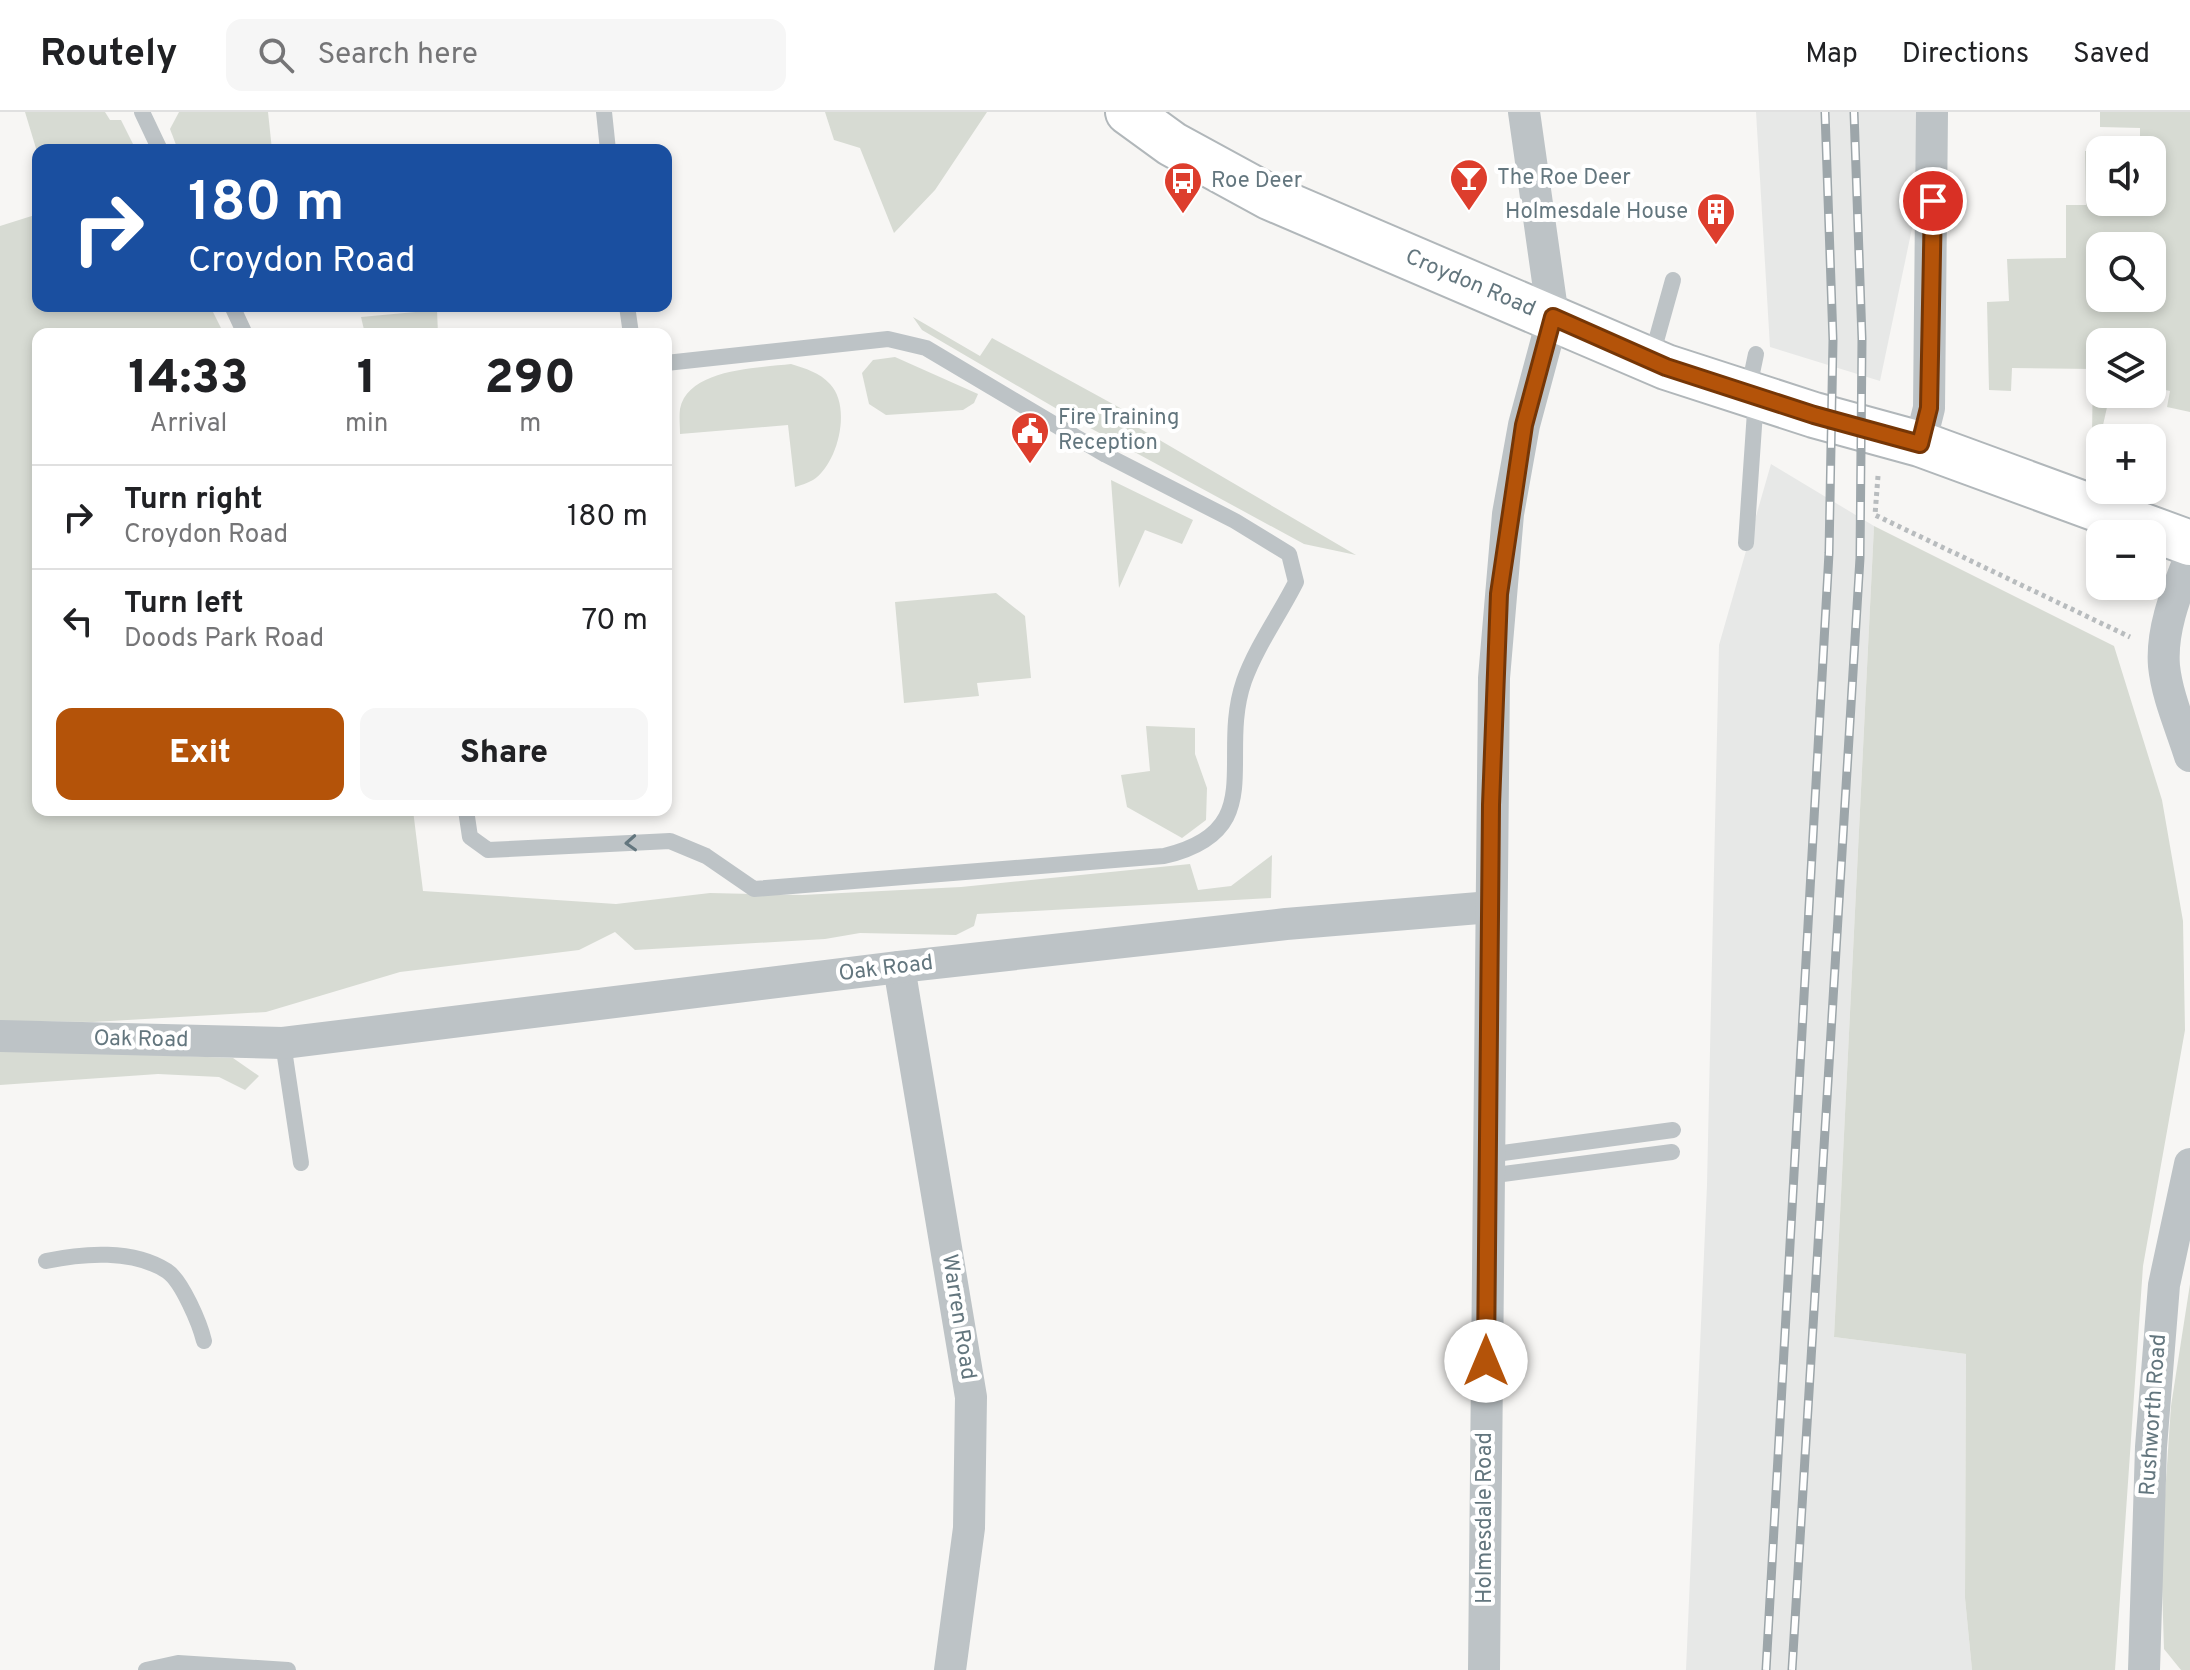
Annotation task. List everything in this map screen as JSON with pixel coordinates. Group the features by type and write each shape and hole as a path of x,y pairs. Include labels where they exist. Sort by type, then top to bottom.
{"main road":[{"name":"Croydon Road","path":"1128,112 1172,144 1269,197 1651,360 1753,381 2190,543"}],"street":[{"path":"1524,112 1553,317"},
{"path":"1920,444 1929,408 1932,112"},
{"name":"Holmesdale Road","path":"1484,1670 1494,678 1499,594 1524,425 1553,317"},
{"path":"2190,557 2167,626 2164,653 2169,690 2190,756"},
{"name":"Oak Road","path":"0,1036 283,1043 899,967 1286,924 1491,907"},
{"name":"Warren Road","path":"899,967 971,1397 969,1528 950,1670"},
{"name":"Rushworth Road","path":"2144,1670 2149,1478 2164,1285 2189,1185"}],"lane":[{"path":"142,112 157,144"},
{"path":"604,112 607,144"},
{"path":"1651,360 1673,280"},
{"path":"467,816 470,837 488,850 670,841 706,856 754,889 1164,856 1197,848 1223,828 1232,805 1236,716 1245,679 1296,582 1289,554 1235,521 1106,455 926,348 888,339 672,362"},
{"path":"1746,543 1753,381"},
{"path":"283,1043 301,1163"},
{"path":"1488,1165 1673,1130"},
{"path":"1488,1165 1672,1152"},
{"path":"46,1261 76,1255 126,1257 168,1272 200,1322 204,1341"},
{"path":"146,1670 178,1663 288,1670"}],"path":[{"path":"1878,473 1875,515 2164,653"}],"shaded area":[{"path":"25,112 105,112 110,120 121,120 133,144 35,144"},
{"path":"179,112 268,112 271,144 176,144 170,129"},
{"path":"825,112 987,112 935,190 894,233 860,148 834,140"},
{"path":"1756,112 1918,112 1919,195 1880,381 1770,347"},
{"path":"2100,112 2190,112 2190,412 2167,407 2170,391 2166,390 2166,328 2086,328 2086,369 2012,368 2011,391 1989,390 1987,302 2009,301 2007,259 2066,258 2066,205 2086,205 2086,216 2166,216 2166,136 2140,136 2140,128 2100,127"},
{"path":"32,216 32,312 213,312 221,328 32,328 32,816 414,816 423,891 616,904 710,893 802,895 961,887 1190,864 1198,890 1231,886 1272,855 1271,898 977,914 974,926 956,935 860,933 825,939 635,950 615,932 579,950 400,972 266,1012 93,1022 0,1021 0,226"},
{"path":"437,312 438,328 364,328 361,317"},
{"path":"913,317 980,356 992,338 1122,409 1127,421 1356,555 1304,544 1081,423 922,330"},
{"path":"895,357 978,394 974,403 963,410 886,415 869,404 862,373 873,360"},
{"path":"791,364 826,380 837,394 840,406 841,420 835,449 822,472 813,480 795,487 788,425 680,434 680,409 686,395 696,385 744,369"},
{"path":"2092,408 2107,408 2103,424 2092,424"},
{"path":"1771,464 1874,526 1834,1337 1966,1354 1965,1598 1972,1670 1686,1670 1707,1185 1719,645"},
{"path":"1111,480 1193,520 1182,544 1145,530 1119,588"},
{"path":"1874,526 2114,646 2162,800 2183,921 2185,1030 2143,1266 2115,1670 1972,1670 1965,1598 1966,1354 1834,1337"},
{"path":"996,593 1025,616 1031,678 977,683 979,696 904,703 895,602"},
{"path":"1146,726 1195,728 1195,754 1207,788 1206,820 1182,838 1127,807 1121,775 1150,771"},
{"path":"0,1049 233,1058 259,1076 245,1090 219,1077 158,1074 0,1085"},
{"path":"2190,1284 2190,1670 2181,1670 2164,1649 2161,1554 2171,1406"}],"railway":[{"path":"1766,1670 1829,553 1833,340 1825,112"},
{"path":"1792,1670 1860,558 1862,339 1854,112"}],"place":[{"name":"The Roe Deer","path":"1469,212"},
{"name":"Roe Deer","path":"1183,215"},
{"name":"Holmesdale House","path":"1716,246"},
{"name":"Fire Training Reception","path":"1030,465"}],"route":[{"path":"1486,1361 1491,805 1499,594 1508,514 1524,425 1548,346 1553,317 1666,367 1814,415 1920,444 1929,408 1933,201"}]}
